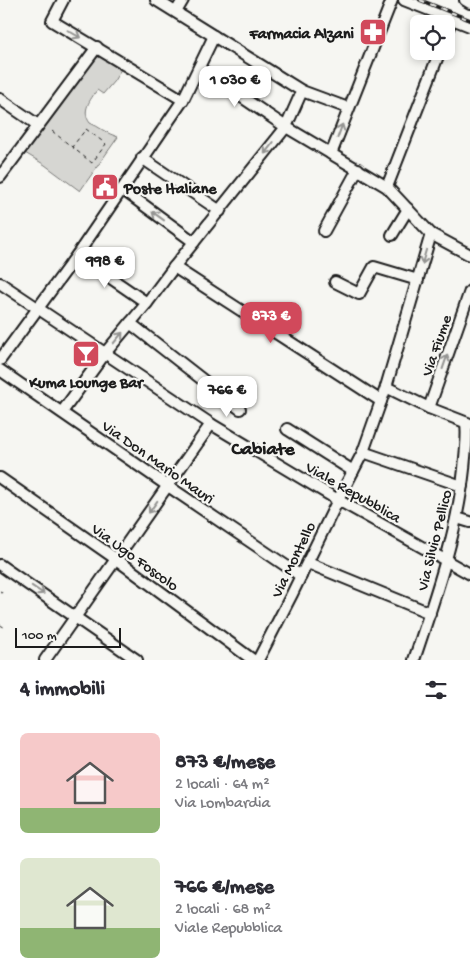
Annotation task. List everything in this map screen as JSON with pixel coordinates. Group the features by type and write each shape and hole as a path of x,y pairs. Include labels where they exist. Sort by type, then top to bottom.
{"street":[{"path":"63,0 52,21 183,100"},
{"path":"156,0 302,91 348,108"},
{"path":"176,12 183,0"},
{"path":"331,154 392,0"},
{"path":"404,0 444,15"},
{"path":"465,0 470,3"},
{"path":"455,19 470,26"},
{"path":"0,360 77,255 183,100 214,36"},
{"path":"0,177 97,47"},
{"path":"387,187 436,60"},
{"path":"199,68 286,127 387,187 431,234 470,255"},
{"path":"62,412 106,352 286,127 302,91"},
{"path":"0,99 38,125"},
{"path":"142,158 220,211"},
{"path":"324,231 358,170"},
{"path":"122,189 194,242"},
{"path":"392,236 408,208"},
{"name":"Via Montello","path":"258,660 364,452 386,387 431,234"},
{"path":"77,255 147,303"},
{"path":"174,267 381,400"},
{"path":"335,282 359,294 374,267 418,280"},
{"name":"Viale Repubblica","path":"0,283 106,352 211,424 338,500 470,574"},
{"name":"Via Fiume","path":"429,408 470,291"},
{"path":"130,324 240,409"},
{"name":"Via Don Mario Mauri","path":"0,370 301,576"},
{"path":"386,387 468,424"},
{"path":"45,660 211,424"},
{"name":"Via Silvio Pellico","path":"414,660 447,561 457,518 468,424"},
{"path":"287,429 353,471"},
{"path":"364,452 462,486"},
{"name":"Via Ugo Foscolo","path":"0,478 253,660"},
{"path":"457,518 470,522"},
{"path":"308,563 430,613"},
{"path":"0,565 137,660"}],"path":[{"path":"52,131 72,147 92,162 106,144 86,128 72,147"},
{"path":"0,591 2,592 0,595"},
{"path":"0,625 4,627"}],"shaded area":[{"path":"101,56 121,69 103,94 97,90 86,110 87,119 90,123 118,137 80,191 25,153 97,57"}],"railway":[{"path":"420,0 470,20"}],"place":[{"name":"Farmacia Alzani","path":"373,32"},
{"name":"Poste Italiane","path":"105,187"},
{"name":"Kuma Lounge Bar","path":"86,354"}],"district":[{"name":"Cabiate","path":"263,447"}]}
